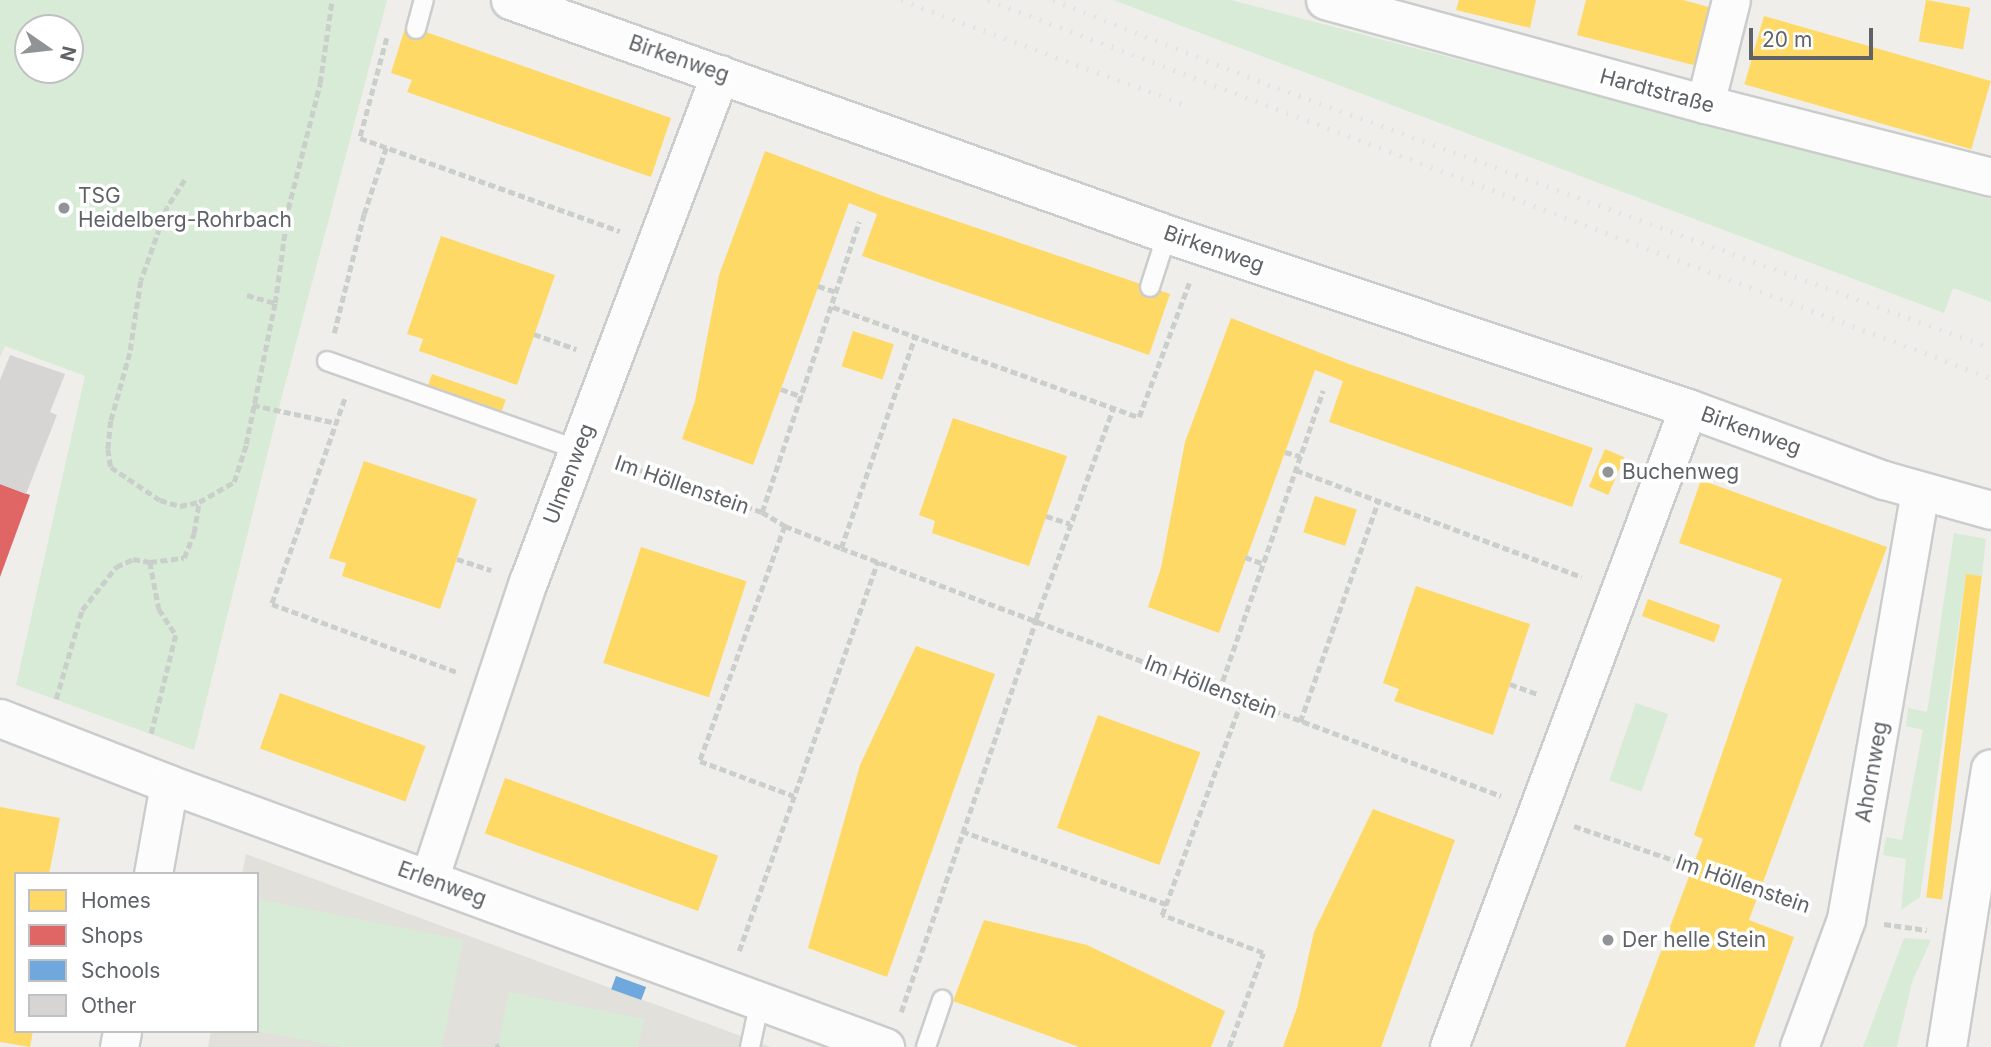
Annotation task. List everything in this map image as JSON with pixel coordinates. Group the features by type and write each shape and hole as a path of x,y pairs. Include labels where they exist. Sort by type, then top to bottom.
{"street":[{"name":"Birkenweg","path":"510,0 1167,234 1688,408 1920,491 1991,510"},
{"name":"Hardtstraße","path":"1325,0 1413,12 1705,104 1991,177"},
{"path":"1705,104 1731,0"},
{"name":"Ulmenweg","path":"429,879 492,685 720,74"},
{"path":"1449,1047 1535,811 1688,408"},
{"name":"Ahornweg","path":"1799,1047 1846,919 1920,491"},
{"name":"Erlenweg","path":"0,718 153,778 726,988 760,1000 891,1034"},
{"path":"1947,1047 1991,769"},
{"path":"153,778 153,872"}],"lane":[{"path":"416,29 424,0"},
{"path":"1150,288 1167,234"},
{"path":"327,361 578,450"},
{"path":"750,1047 760,1000"},
{"path":"926,1047 942,1000"}],"path":[{"path":"185,180 167,208 141,281 130,353 111,421 108,449 111,467 160,500 180,506 200,502 234,482 246,444 275,303 288,209 320,83 332,0"},
{"path":"390,25 360,138 657,244"},
{"path":"327,361 364,214 386,148"},
{"path":"762,512 803,397 859,222"},
{"path":"833,307 1139,417 1203,246"},
{"path":"818,286 837,292"},
{"path":"247,295 275,303"},
{"path":"841,548 915,337"},
{"path":"355,372 272,604 492,685"},
{"path":"781,389 803,397"},
{"path":"1219,691 1323,391"},
{"path":"253,405 337,423"},
{"path":"891,1034 1035,619 1113,409"},
{"name":"Im Höllenstein","path":"578,450 762,512 785,526 841,548 1035,619 1300,722 1485,788 1535,811 1846,919"},
{"path":"1285,452 1300,456"},
{"path":"1296,470 1619,590"},
{"path":"43,735 82,610 116,566 133,559 150,562 184,558 194,533 200,502"},
{"path":"1300,722 1378,502"},
{"path":"1046,516 1070,524"},
{"path":"785,526 700,761 794,796"},
{"path":"1245,557 1264,564"},
{"path":"726,988 878,561"},
{"path":"150,562 159,609 176,635 166,681 153,778"},
{"path":"1229,1047 1264,953 1162,915 1242,700"},
{"path":"962,831 1166,904"},
{"path":"1900,926 1930,931"}],"shaded area":[{"path":"246,854 771,1047 208,1047 211,1033 259,1033 259,872 242,872"}],"green space":[{"path":"0,0 387,0 278,411 194,750 16,685 85,376 5,346 0,357"},
{"path":"1113,0 1231,0 1991,199 1991,302 1953,288 1944,313"},
{"path":"1954,533 1986,539 1982,576 1966,575 1920,897 1901,910 1906,859 1883,855 1886,837 1902,840 1923,730 1906,726 1908,708 1927,712"},
{"path":"1636,703 1668,714 1641,792 1609,781"},
{"path":"259,899 463,940 442,1047 341,1047 259,1031"},
{"path":"1904,938 1931,940 1912,982 1897,1047 1863,1047"},
{"path":"509,992 644,1019 638,1047 498,1047"}],"building: Homes":[{"path":"1459,0 1536,0 1530,28 1456,10"},
{"path":"1586,0 1683,0 1716,9 1701,67 1577,35"},
{"path":"1926,0 1970,8 1963,49 1919,41"},
{"path":"1764,16 1991,81 1971,149 1744,84"},
{"path":"406,25 671,118 651,177 407,92 412,80 391,73"},
{"path":"765,151 883,196 1170,294 1149,355 862,256 877,214 849,203 753,465 682,439 695,401 719,275"},
{"path":"441,236 555,275 517,385 419,351 423,339 407,334"},
{"path":"1231,318 1349,364 1593,448 1572,507 1329,422 1343,381 1315,370 1219,633 1148,607 1161,568 1185,442"},
{"path":"853,331 894,344 882,379 842,366"},
{"path":"432,374 506,399 502,412 428,386"},
{"path":"953,418 1067,456 1029,566 932,533 935,521 919,515"},
{"name":"Buchenweg","path":"1605,449 1624,457 1608,495 1589,487"},
{"path":"364,461 477,499 440,609 342,576 346,563 329,558"},
{"path":"1701,480 1887,547 1749,920 1794,937 1754,1047 1625,1047 1703,839 1694,835 1782,579 1679,543"},
{"path":"1315,496 1357,510 1345,546 1303,532"},
{"path":"641,547 747,581 709,697 603,663"},
{"path":"1966,574 1982,576 1942,900 1926,898"},
{"path":"1416,586 1530,624 1493,735 1394,701 1399,689 1383,683"},
{"path":"1648,599 1720,625 1714,642 1642,616"},
{"path":"916,646 995,674 887,977 808,948 860,765"},
{"path":"280,693 426,746 405,801 260,748"},
{"path":"1098,715 1200,752 1159,865 1057,828"},
{"path":"505,778 718,856 698,911 485,833"},
{"path":"0,807 60,818 49,872 14,872 14,1033 33,1033 30,1047 0,1042"},
{"path":"1373,809 1455,840 1381,1047 1283,1047 1297,1008 1314,932"},
{"path":"984,920 1087,945 1225,1011 1211,1047 1079,1047 953,1001"}],"building: Shops":[{"path":"0,484 30,495 0,577"}],"building: Schools":[{"path":"616,976 646,987 641,1000 611,989"}],"building: Other":[{"path":"10,355 65,374 50,412 57,415 26,494 0,484 0,380"}],"railway":[{"path":"901,0 1184,104"},
{"path":"988,0 1991,378"},
{"path":"1053,0 1278,88 1991,348"}],"place":[{"name":"TSG Heidelberg-Rohrbach","path":"64,208"},
{"name":"Buchenweg","path":"1608,472"},
{"name":"Der helle Stein","path":"1608,940"}]}
